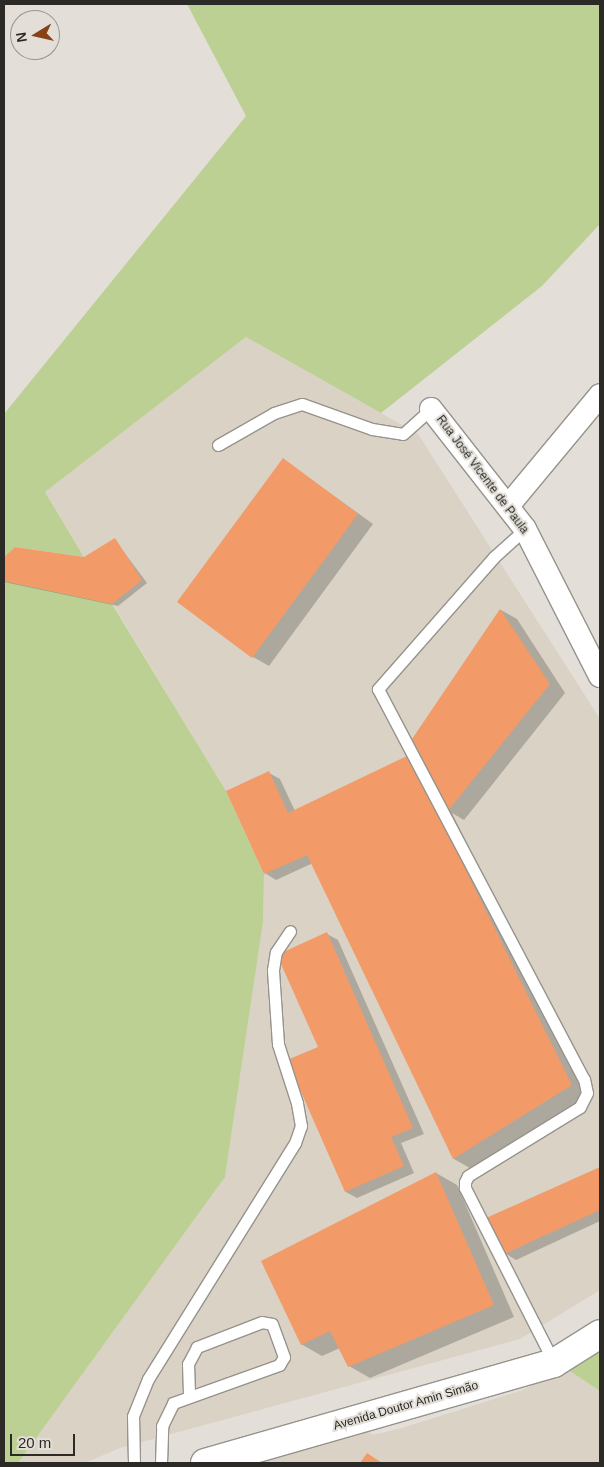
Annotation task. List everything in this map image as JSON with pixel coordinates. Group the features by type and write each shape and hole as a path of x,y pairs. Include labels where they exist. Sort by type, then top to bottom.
{"street":[{"path":"508,506 600,395"},
{"name":"Rua José Vicente de Paula","path":"431,409 525,528 600,676"},
{"name":"Avenida Doutor Amin Simão","path":"205,1463 554,1363 600,1334"}],"lane":[{"path":"218,445 274,412 302,404 372,429 403,434 431,409"},
{"path":"525,528 494,557 378,689 584,1079 587,1093 580,1107 468,1176 465,1182 465,1188 554,1363"},
{"path":"134,1463 133,1416 148,1379 295,1143 301,1126 297,1103 278,1044 277,992 273,970 276,952 290,931"},
{"path":"161,1463 162,1426 173,1403 279,1365 284,1357 272,1324 262,1322 197,1347 188,1364 189,1396"}],"shaded area":[{"path":"246,337 418,434 600,719 600,1290 520,1339 120,1448 85,1463 18,1463 225,1177 263,922 264,874 226,791 45,492"},
{"path":"600,1350 600,1463 237,1463 366,1430 373,1435 402,1428 523,1390"}],"green space":[{"path":"187,4 600,4 600,224 542,286 381,413 246,337 45,492 84,557 15,547 4,557 4,414 246,116"},
{"path":"4,581 112,604 226,791 264,874 263,922 225,1177 18,1463 4,1463"},
{"path":"600,1349 600,1391 567,1369"}],"building":[{"path":"283,458 358,514 252,658 177,602"},
{"path":"115,538 142,580 112,604 4,581 4,557 15,547 84,557"},
{"path":"500,609 550,684 447,812 412,739"},
{"path":"409,755 572,1085 453,1159 307,855 264,874 226,791 269,771 288,813"},
{"path":"327,932 413,1128 391,1137 404,1166 345,1192 287,1060 318,1047 277,955"},
{"path":"600,1167 600,1210 504,1254 486,1218"},
{"path":"436,1172 494,1305 348,1367 330,1331 301,1345 261,1261"},
{"path":"367,1453 382,1463 360,1463"}]}
